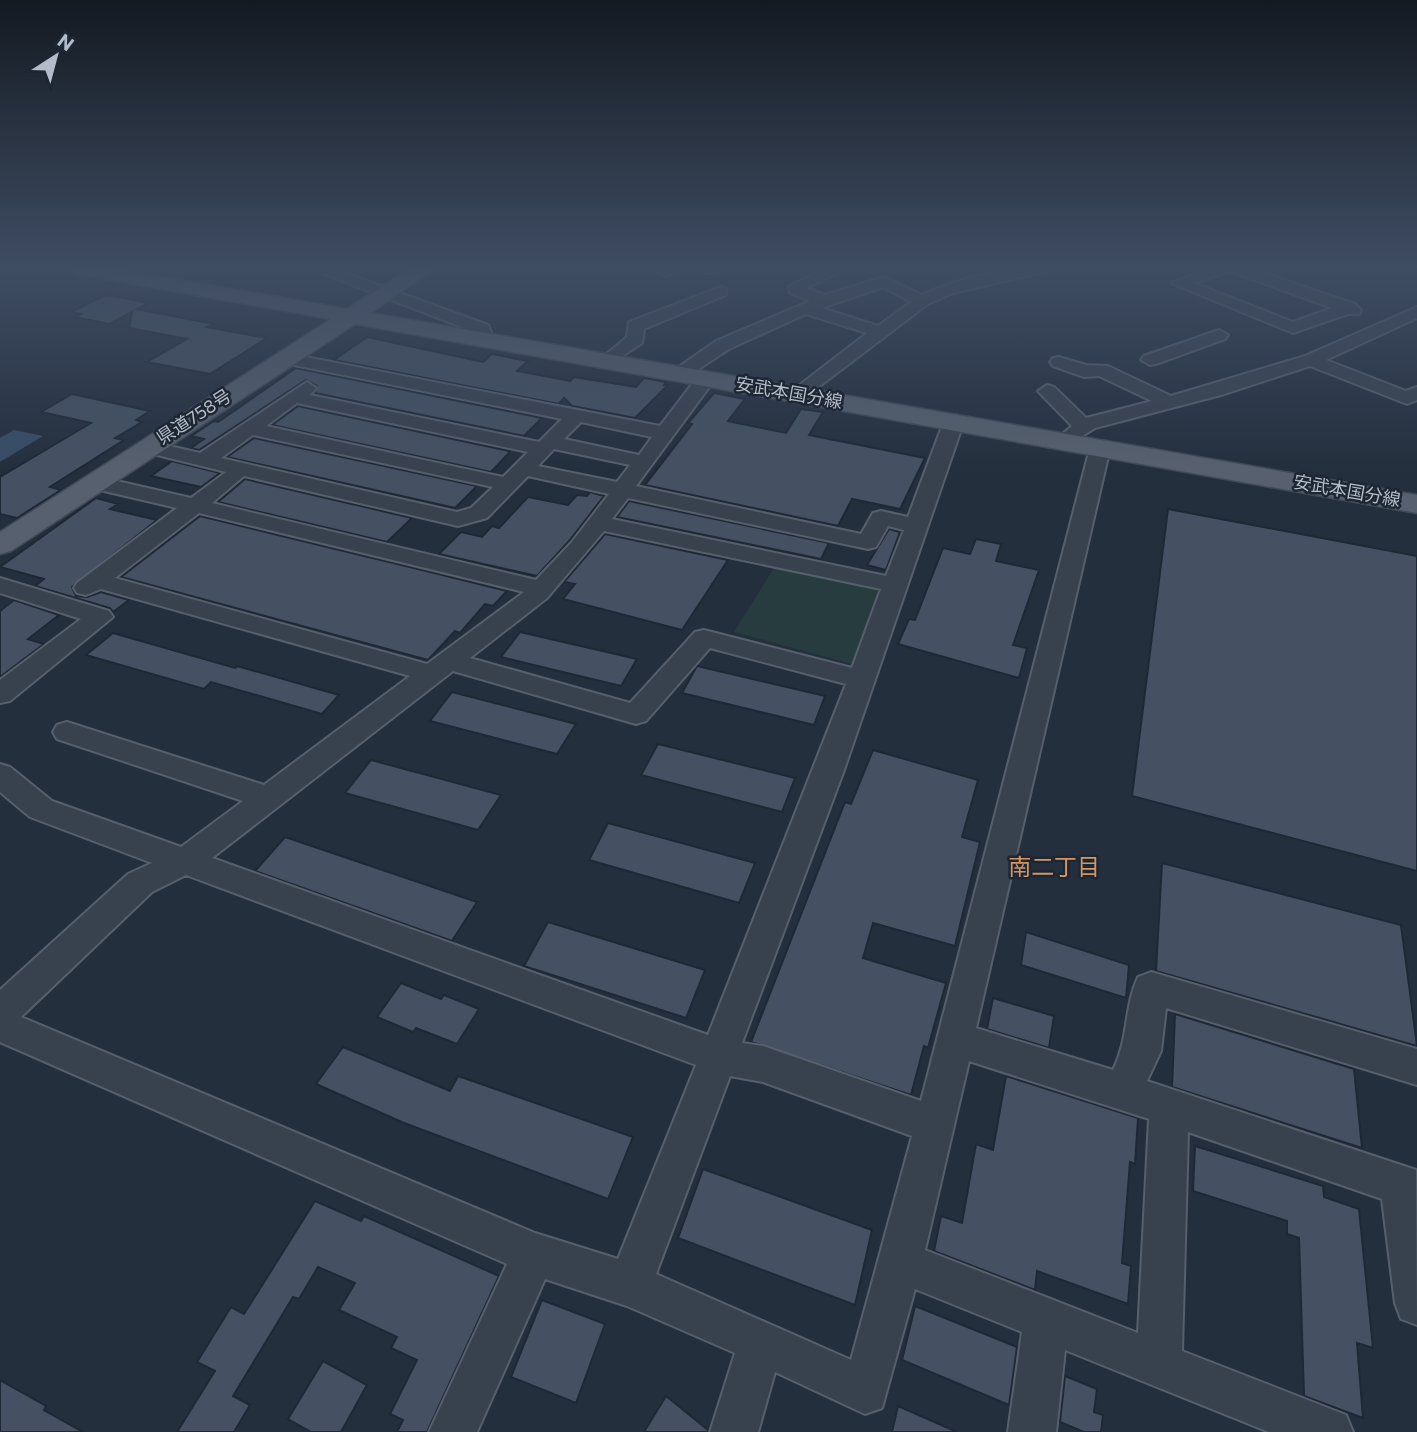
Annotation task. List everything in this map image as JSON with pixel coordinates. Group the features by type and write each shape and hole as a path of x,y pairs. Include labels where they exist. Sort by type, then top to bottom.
{"main road":[{"name":"県道758号","path":"0,545 322,335"},
{"name":"安武本国分線","path":"455,335 954,421 1082,439 1417,504"}],"street":[{"path":"484,335 485,340"},
{"path":"607,361 636,339 636,335"},
{"path":"678,374 698,358 748,335"},
{"path":"797,394 876,335"},
{"path":"1150,360 1219,335"},
{"path":"1082,439 1170,403 1311,360 1368,335"},
{"path":"285,358 665,433"},
{"path":"1311,360 1407,398 1417,393"},
{"path":"1059,362 1084,371 1102,370 1170,403"},
{"path":"204,460 335,368"},
{"path":"0,1013 140,883 184,862 542,589 598,523 706,379"},
{"path":"0,1025 534,1254 631,1285 761,1341 865,1391 901,1262 955,1039 1082,439 1047,391"},
{"path":"294,397 644,462"},
{"path":"148,447 458,519 479,513 576,416"},
{"path":"631,1285 861,679 954,421"},
{"path":"249,428 515,477 622,492 868,542 881,519 916,526"},
{"path":"63,606 234,476"},
{"path":"95,482 542,589"},
{"path":"598,523 895,585"},
{"path":"97,580 441,668 636,714 704,638 861,679"},
{"path":"0,585 100,617 0,694"},
{"path":"67,732 269,798"},
{"path":"0,775 41,809 719,1056 763,1064 934,1125"},
{"path":"1122,1091 1142,1051 1151,988 1417,1067"},
{"path":"955,1039 1122,1091 1401,1185 1417,1303"},
{"path":"1159,1366 1169,1107"},
{"path":"453,1432 534,1254"},
{"path":"901,1262 1324,1431"},
{"path":"1032,1432 1046,1322"},
{"path":"734,1432 761,1341"}],"green space":[{"path":"777,563 895,592 860,666 734,632"}],"water":[{"path":"14,430 43,436 0,462 0,438"}],"building":[{"path":"165,335 250,335 267,338 210,374 147,362 187,339"},
{"path":"367,337 483,362 492,354 528,361 517,371 570,381 574,377 636,387 644,378 666,382 664,385 668,385 635,418 572,406 564,398 559,404 334,360"},
{"path":"296,368 542,418 524,436 315,393 317,386 306,380 199,450 191,448 204,439 191,436 214,421 218,422"},
{"path":"714,393 745,399 728,421 786,433 801,409 823,412 809,435 925,458 900,509 852,499 838,526 645,485 692,424 688,423"},
{"path":"72,394 150,411 136,420 142,422 115,438 124,440 50,487 61,490 17,518 0,514 0,477 91,423 41,412"},
{"path":"298,406 509,453 491,472 272,425"},
{"path":"254,438 477,486 455,508 227,457"},
{"path":"172,461 220,473 201,487 151,476"},
{"path":"245,479 412,518 387,542 218,502"},
{"path":"590,492 604,496 570,540 537,576 439,554 461,532 482,537 492,526 499,528 528,497 568,505 577,495 587,496"},
{"path":"96,498 118,504 110,509 157,520 72,587 76,596 87,597 101,592 129,600 113,612 110,608 35,586 44,579 0,567"},
{"path":"629,501 829,543 821,559 617,517"},
{"path":"1168,509 1417,556 1417,871 1132,796"},
{"path":"200,516 507,591 493,606 485,604 460,633 455,631 428,660 121,577"},
{"path":"889,529 900,532 886,570 867,565"},
{"path":"605,534 728,560 682,630 563,599 575,584 564,582"},
{"path":"976,539 1001,544 996,561 1039,570 1013,645 1027,648 1019,678 898,644 909,619 915,620 943,548 970,554"},
{"path":"14,600 59,615 28,639 44,644 0,677 0,611"},
{"path":"520,632 637,659 621,686 501,657"},
{"path":"113,633 339,695 322,714 211,682 204,689 86,655"},
{"path":"697,666 825,696 814,725 682,693"},
{"path":"452,692 576,724 557,754 430,721"},
{"path":"658,744 795,778 782,812 641,775"},
{"path":"873,750 978,780 962,837 980,842 955,946 873,923 863,958 946,983 928,1048 924,1046 911,1095 751,1042 845,802 851,804"},
{"path":"371,760 501,795 478,830 345,793"},
{"path":"608,823 755,863 739,903 589,860"},
{"path":"285,837 477,902 452,941 255,871"},
{"path":"1162,863 1401,925 1417,1046 1156,971"},
{"path":"548,922 705,970 686,1018 524,966"},
{"path":"1026,932 1129,965 1126,998 1021,965"},
{"path":"401,983 441,999 444,995 479,1009 457,1044 416,1028 413,1032 377,1017"},
{"path":"993,998 1054,1016 1049,1048 987,1029"},
{"path":"1175,1014 1354,1069 1362,1148 1172,1087"},
{"path":"343,1047 450,1091 458,1076 633,1137 608,1199 404,1123 316,1084"},
{"path":"1006,1076 1138,1118 1135,1164 1130,1162 1122,1263 1131,1266 1128,1304 1037,1271 1035,1290 934,1251 941,1216 962,1223 976,1144 993,1150"},
{"path":"1195,1146 1323,1186 1324,1197 1359,1209 1373,1348 1357,1343 1363,1418 1304,1396 1299,1238 1287,1234 1287,1221 1193,1191"},
{"path":"703,1169 872,1230 855,1305 678,1238"},
{"path":"315,1201 361,1221 364,1216 499,1276 427,1432 397,1432 403,1420 390,1414 417,1360 391,1348 397,1337 339,1310 355,1283 318,1267 299,1299 293,1297 233,1396 250,1405 234,1432 177,1432 215,1371 197,1362 231,1307 244,1314"},
{"path":"542,1300 605,1324 576,1403 511,1377"},
{"path":"915,1306 1017,1347 1009,1405 902,1360"},
{"path":"323,1361 367,1385 341,1432 311,1432 288,1419"},
{"path":"1065,1376 1097,1389 1094,1412 1103,1415 1101,1432 1084,1432 1060,1422"},
{"path":"0,1380 46,1406 44,1410 83,1432 0,1432"},
{"path":"666,1396 708,1430 708,1432 644,1432"},
{"path":"898,1406 957,1432 892,1432"}],"district":[{"name":"南二丁目","path":"1054,867"}]}
